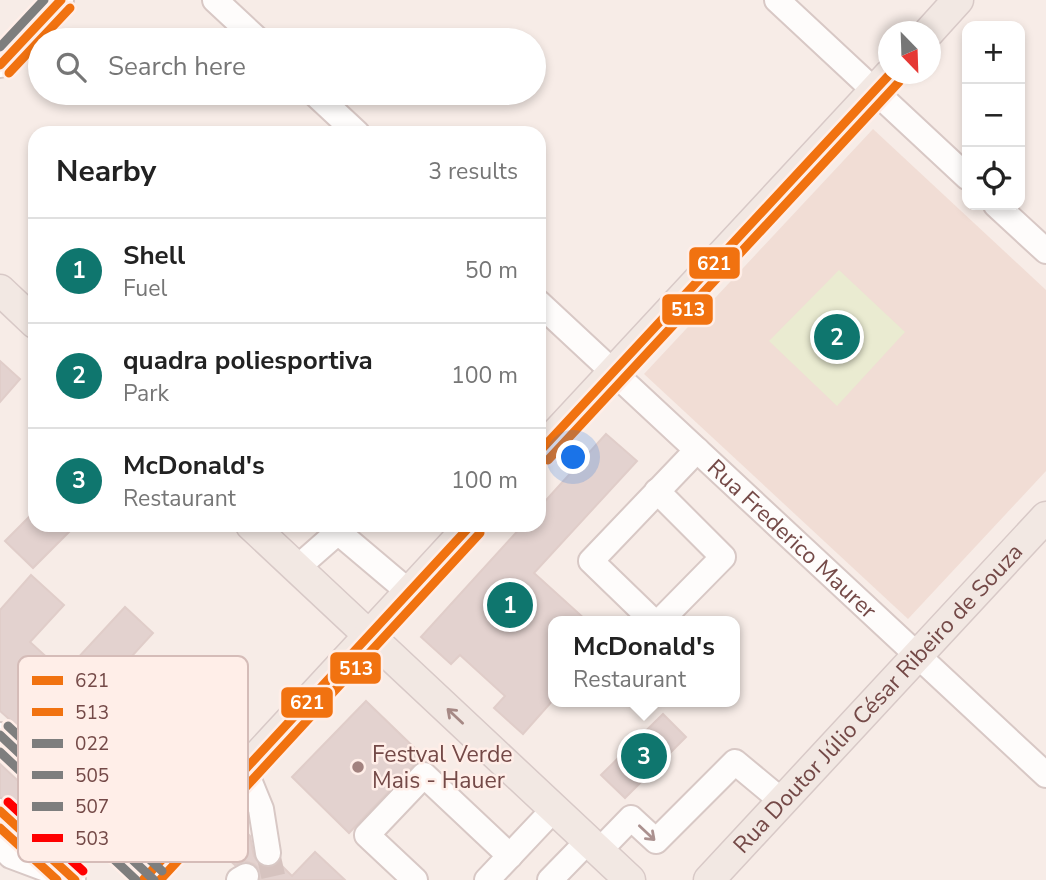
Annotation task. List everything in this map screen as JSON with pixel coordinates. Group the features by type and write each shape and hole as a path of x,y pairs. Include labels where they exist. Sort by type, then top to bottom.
{"main road":[{"path":"939,21 958,0"},
{"path":"546,444 880,84"},
{"path":"0,290 28,316"},
{"name":"Rua Doutor Júlio César Ribeiro de Souza","path":"709,880 1046,517"},
{"path":"258,532 630,880"},
{"path":"248,767 465,532"},
{"path":"148,878 162,862"}],"street":[{"path":"35,28 61,0"},
{"path":"215,0 245,28"},
{"path":"777,0 878,79"},
{"path":"0,65 28,35"},
{"path":"884,84 962,171"},
{"path":"327,105 349,126"},
{"path":"1001,210 1046,251"},
{"name":"Rua Frederico Maurer","path":"546,310 1046,775"},
{"path":"648,616 591,561 697,450"},
{"path":"657,491 723,556 665,616"},
{"path":"297,568 338,532 409,592"},
{"path":"0,735 18,752"},
{"path":"550,880 631,818 656,841 735,762 782,801"},
{"path":"415,880 367,835 424,775 510,856"},
{"path":"248,777 261,809 268,853"},
{"path":"487,880 554,809"},
{"path":"0,811 18,828"},
{"path":"0,845 11,856 18,859"},
{"path":"27,862 74,880"},
{"path":"55,862 74,880"},
{"path":"131,862 148,878"}],"shaded area":[{"path":"873,129 1046,290 1046,471 908,619 644,374"}],"green space":[{"path":"839,270 905,332 837,406 769,341"}],"building":[{"path":"0,361 20,379 0,402"},
{"path":"606,434 637,461 534,573 581,616 548,616 548,706 523,734 494,708 505,696 460,655 451,664 421,637 517,532 546,532 546,500"},
{"path":"28,518 28,532 69,532 33,568 5,541"},
{"path":"31,575 64,605 30,642 45,656 18,656 18,727 0,711 0,610"},
{"path":"125,607 153,633 132,656 80,656"},
{"name":"Festval Verde Mais - Hauer","path":"366,701 423,756 349,833 292,777"},
{"path":"663,714 686,737 625,798 601,775"},
{"path":"0,764 18,781 18,807 10,800 0,797"},
{"path":"248,834 254,856 262,867 279,863 292,876 315,852 345,880 260,880 259,869 248,862"}],"tunnel":[{"path":"268,853 274,880"}],"transit line":[{"name":"022","path":"0,47 44,0"},
{"name":"621","path":"35,28 61,0"},
{"name":"513","path":"51,28 70,8"},
{"name":"621","path":"0,65 28,35"},
{"name":"513","path":"9,73 28,53"},
{"name":"621","path":"546,444 881,84"},
{"name":"513","path":"548,460 897,84"},
{"name":"621","path":"248,766 465,532"},
{"name":"513","path":"248,785 480,533"},
{"name":"022","path":"8,726 18,735"},
{"name":"505","path":"0,735 18,752"},
{"name":"507","path":"0,752 18,769"},
{"name":"503","path":"8,802 18,811"},
{"name":"621","path":"0,811 18,828"},
{"name":"513","path":"0,828 18,844"},
{"name":"513","path":"37,862 57,880"},
{"name":"621","path":"55,862 75,880"},
{"name":"503","path":"73,862 83,871"},
{"name":"507","path":"117,862 136,880"},
{"name":"505","path":"135,862 154,880"},
{"name":"022","path":"152,862 162,871"},
{"name":"621","path":"143,880 160,862"},
{"name":"513","path":"160,880 177,862"}],"place":[{"name":"quadra poliesportiva","path":"837,337"},
{"name":"Shell","path":"510,605"},
{"name":"McDonald's","path":"644,756"},
{"name":"Festval Verde Mais - Hauer","path":"358,767"}]}
